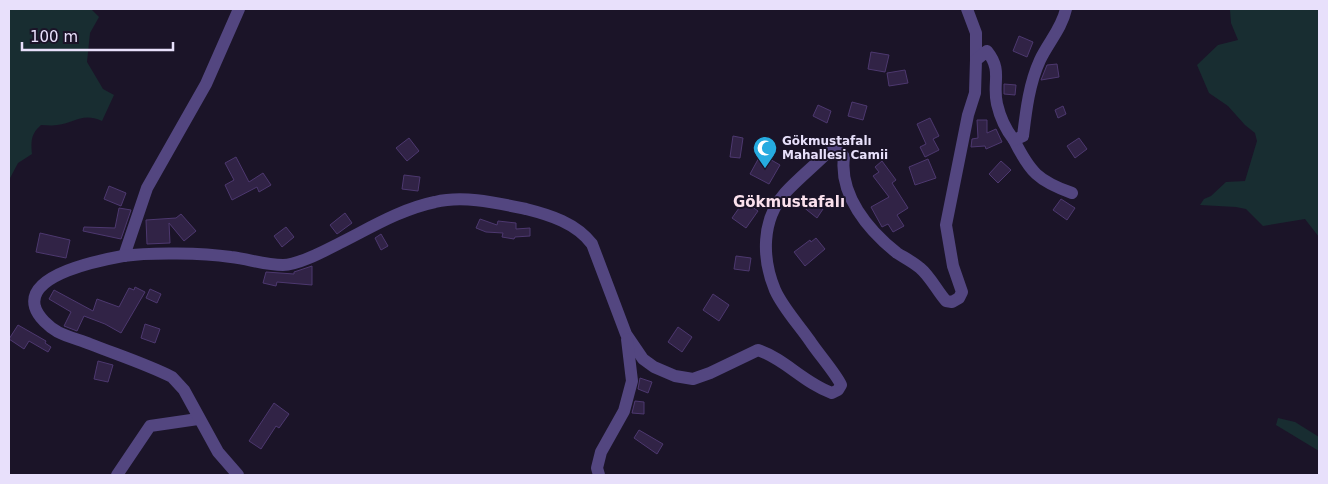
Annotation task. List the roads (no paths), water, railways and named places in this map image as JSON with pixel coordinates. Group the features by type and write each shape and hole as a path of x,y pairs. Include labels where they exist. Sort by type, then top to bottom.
{"street":[{"path":"124,256 147,188 206,84 239,9"},
{"path":"626,334 643,359 654,367 675,376 693,378 710,373 758,350 772,355 820,388 832,393 838,390 841,385 839,379 828,368 776,292 766,260 766,238 772,212 785,193 834,150 840,152 844,157 842,169 850,198 863,219 896,252 921,269 946,301 952,302 959,298 962,292 961,283 953,266 946,225 968,115 975,93 976,33 967,9"},
{"path":"1014,140 1023,136 1027,103 1040,61 1064,18 1066,9"},
{"path":"976,60 987,50 996,62 996,103 1006,129 1034,171 1046,184 1072,193"},
{"path":"238,475 218,452 198,419 184,390 172,377 57,332 41,319 35,306 37,292 48,280 63,272 124,256 154,254 231,257 262,264 286,265 333,247 397,214 436,202 469,200 497,203 555,217 585,235 592,244 626,334 632,381 624,412 601,452 597,468 599,475"},
{"path":"117,475 150,426 198,419"}],"place":[{"name":"Gökmustafalı Mahallesi Camii","path":"765,169"}],"district":[{"name":"Gökmustafalı","path":"789,202"}]}
